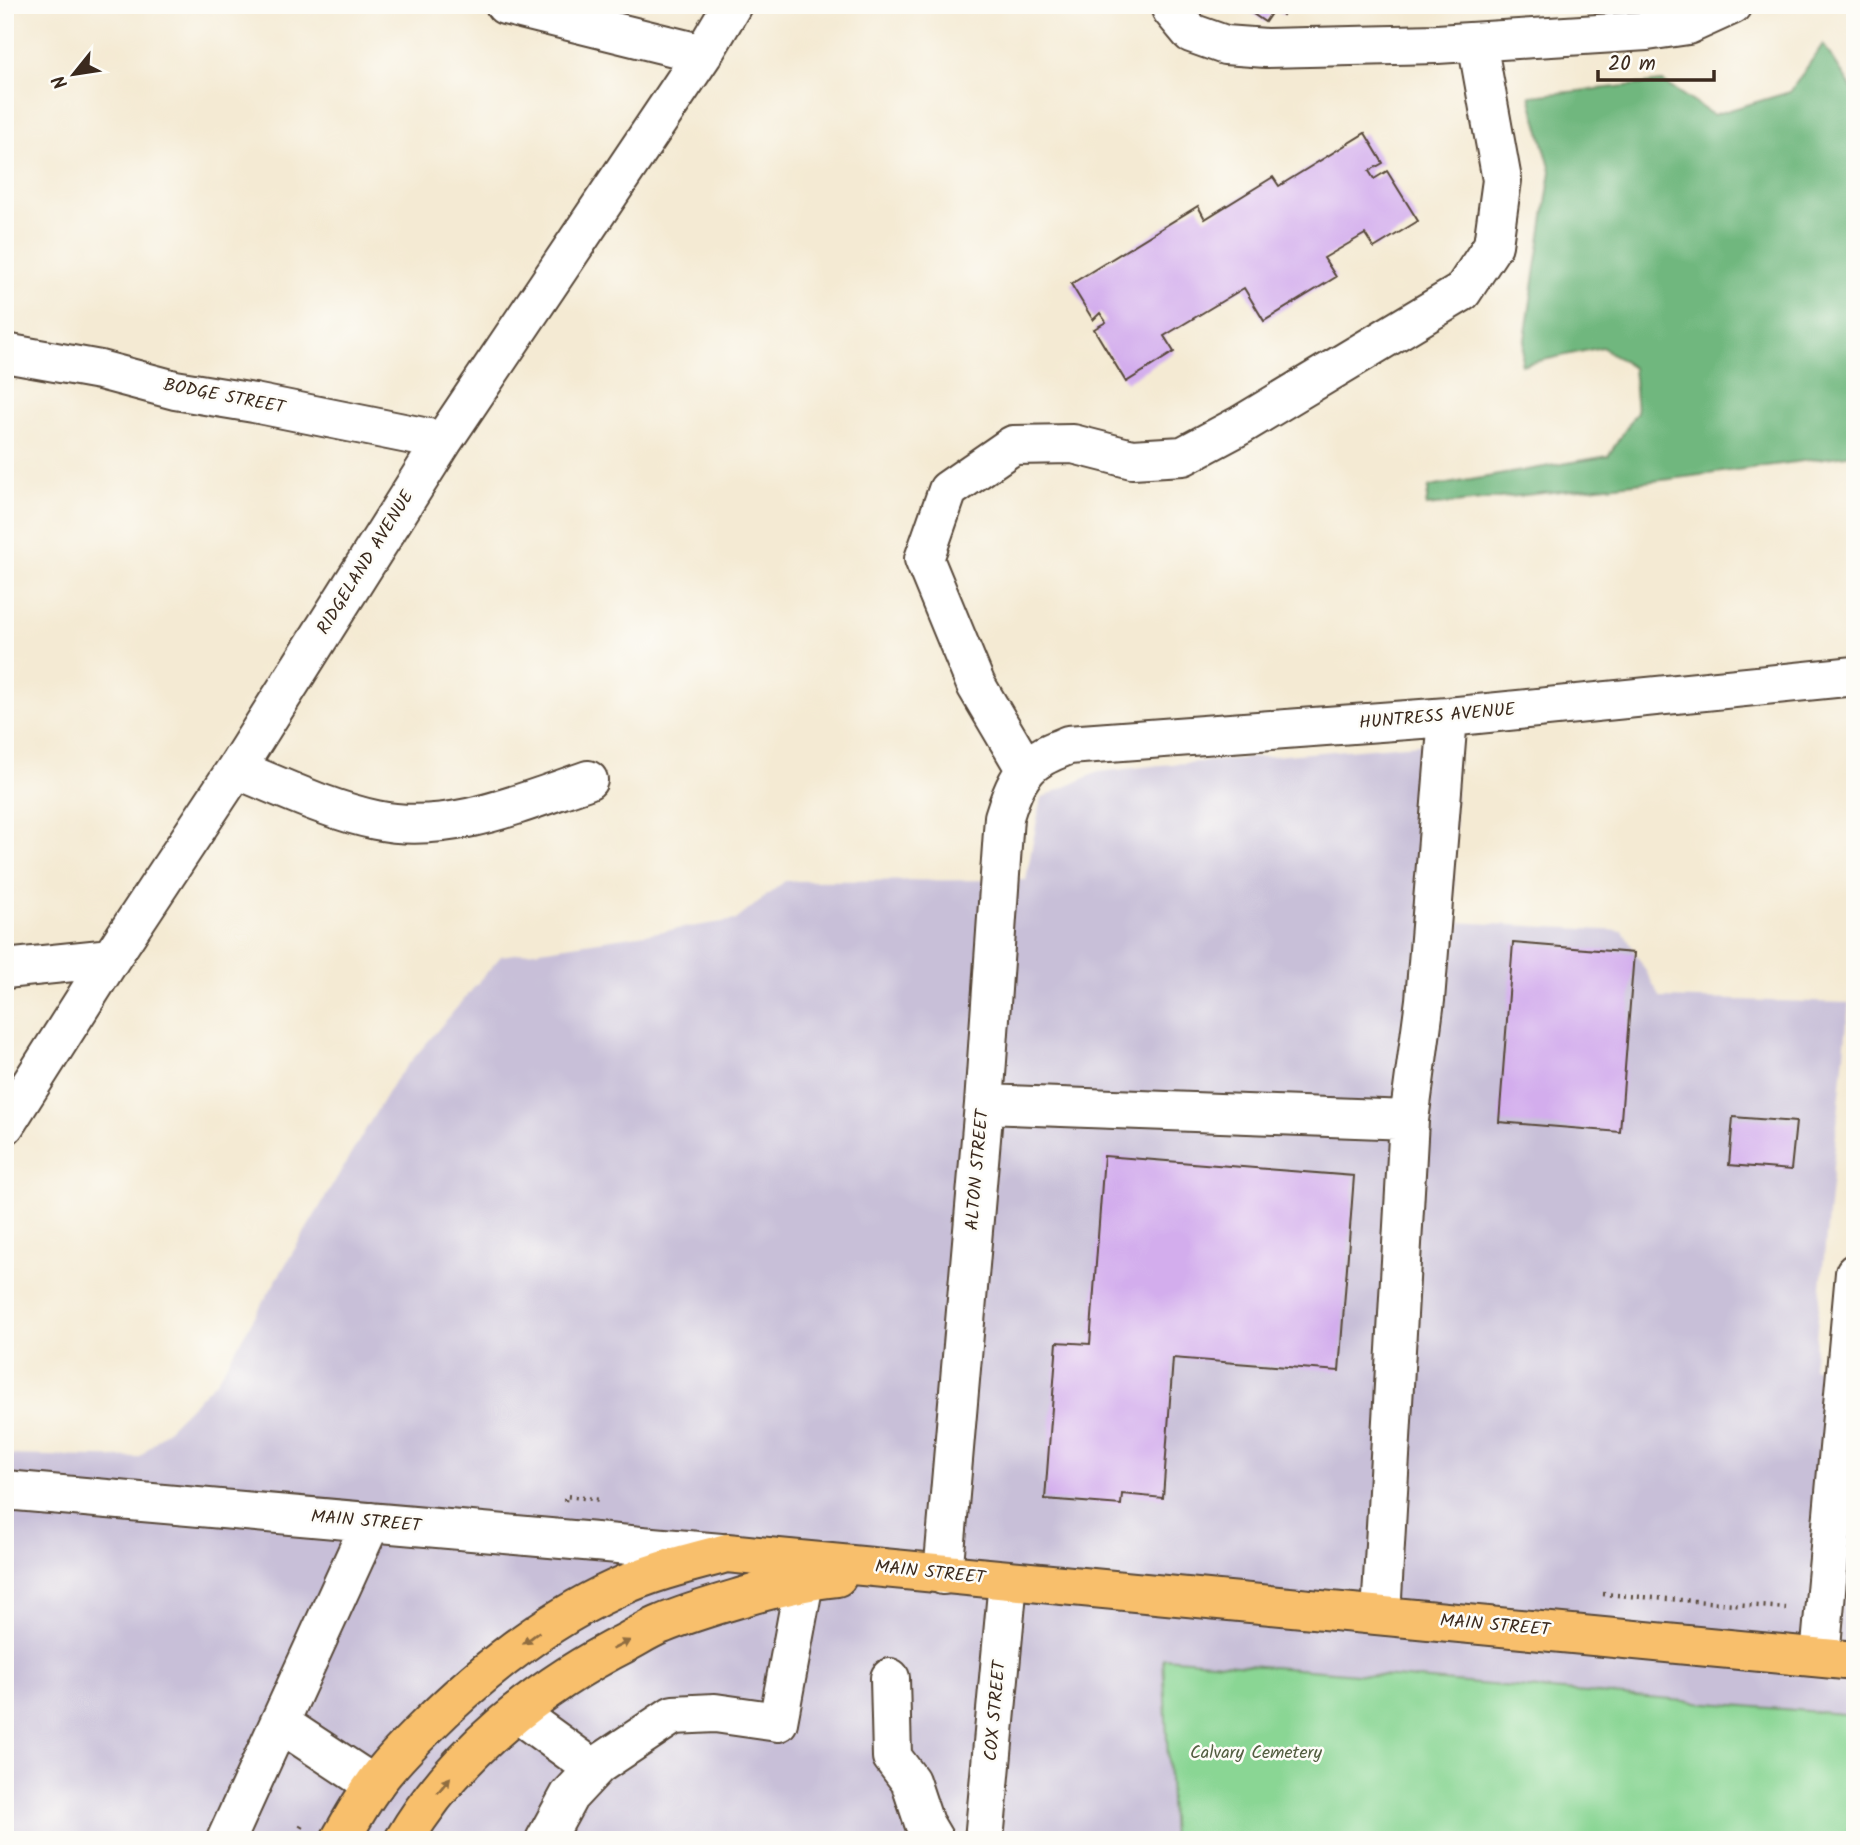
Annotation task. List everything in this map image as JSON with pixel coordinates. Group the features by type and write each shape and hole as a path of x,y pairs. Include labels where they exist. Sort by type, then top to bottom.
{"main road":[{"name":"MAIN STREET","path":"727,1553 1837,1659"},
{"path":"340,1840 373,1785 400,1753 471,1684 541,1630 616,1588 664,1570 727,1553"},
{"path":"404,1840 445,1783 485,1741 562,1678 612,1649 662,1624 774,1588 828,1578 898,1570"}],"street":[{"path":"505,5 703,54"},
{"name":"RIDGELAND AVENUE","path":"5,1125 236,769 443,440 703,54 732,5"},
{"path":"1170,5 1191,33 1225,45 1266,48 1477,42 1647,31 1688,24 1732,5"},
{"path":"1026,771 976,685 923,559 948,490 1013,444 1073,444 1132,459 1183,456 1241,425 1462,292 1493,246 1502,180 1477,42"},
{"name":"BODGE STREET","path":"5,353 100,370 175,390 443,440"},
{"name":"HUNTRESS AVENUE","path":"1026,771 1040,758 1068,745 1448,717 1855,676"},
{"path":"1381,1615 1409,1120 1425,1000 1448,717"},
{"path":"236,769 342,811 378,820 416,823 458,821 588,780"},
{"name":"ALTON STREET","path":"943,1575 984,1104 1004,817 1012,792 1026,771"},
{"path":"5,969 111,958"},
{"path":"984,1104 1409,1120"},
{"path":"1837,1659 1855,1273"},
{"name":"MAIN STREET","path":"5,1490 727,1553"},
{"path":"226,1840 371,1522"},
{"name":"COX STREET","path":"984,1840 1008,1581"},
{"path":"545,1840 569,1796 598,1765 673,1715 715,1713 778,1722 804,1582"},
{"path":"890,1678 892,1757 910,1781 924,1823 934,1840"},
{"path":"517,1713 594,1769"},
{"path":"279,1723 373,1785"}],"shaded area":[{"path":"1456,741 1454,922 1623,931 1661,998 1849,1003 1813,1368 1855,1373 1855,1715 1164,1658 1172,1840 5,1840 5,1455 139,1458 217,1380 395,1080 501,956 736,920 785,881 1026,880 1041,798 1098,772"}],"green space":[{"path":"1823,44 1855,93 1855,454 1671,479 1426,506 1429,487 1608,456 1637,412 1633,368 1602,347 1521,365 1551,171 1530,96 1663,82 1713,115 1790,92"},
{"name":"Calvary Cemetery","path":"1163,1658 1855,1715 1855,1840 1172,1840"}],"building":[{"path":"1240,5 1289,5 1283,15 1274,9 1265,22"},
{"path":"1365,133 1383,163 1369,171 1374,179 1387,171 1418,221 1374,248 1365,234 1324,258 1336,277 1264,321 1244,288 1164,336 1174,352 1126,382 1094,329 1106,322 1100,313 1093,320 1071,284 1198,206 1205,219 1273,177 1279,186"},
{"path":"1513,943 1634,953 1620,1132 1499,1122"},
{"path":"1733,1117 1796,1122 1791,1170 1729,1165"},
{"path":"1104,1156 1354,1176 1339,1371 1173,1358 1163,1498 1122,1494 1121,1505 1045,1499 1057,1342 1090,1344"}]}
